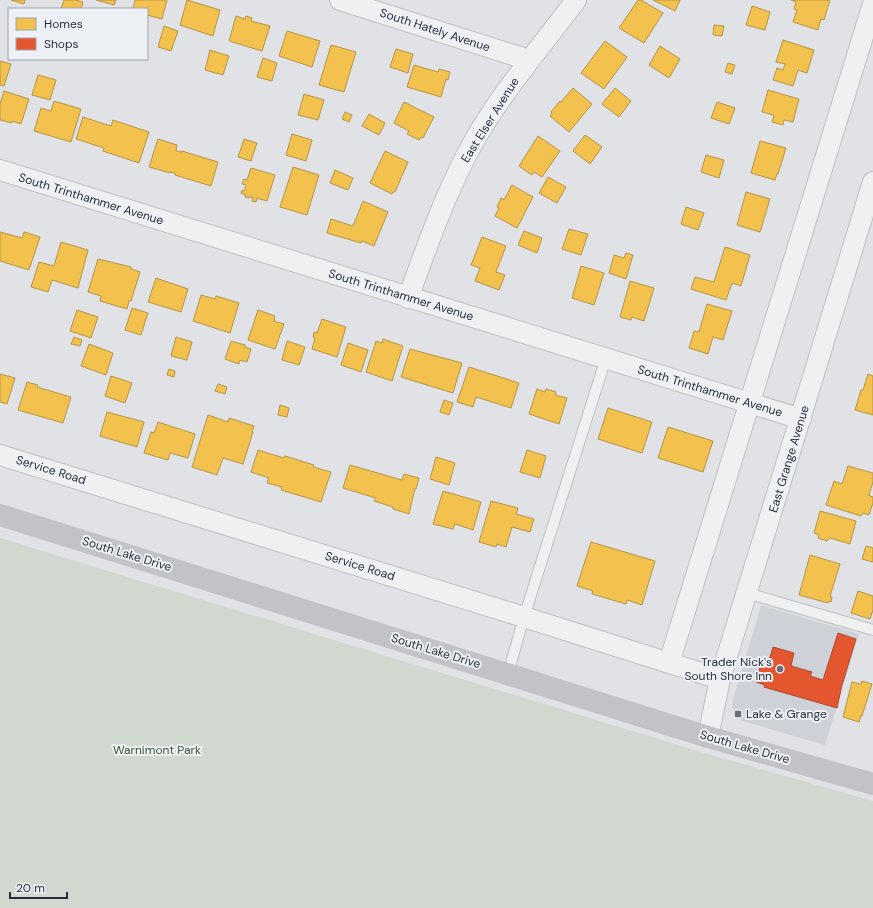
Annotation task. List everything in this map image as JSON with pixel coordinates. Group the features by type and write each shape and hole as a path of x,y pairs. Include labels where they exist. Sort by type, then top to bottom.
{"main road":[{"name":"South Lake Drive","path":"0,515 708,737 873,784"}],"street":[{"name":"South Hately Avenue","path":"340,0 529,60"},
{"name":"East Elser Avenue","path":"408,298 438,216 467,153 489,117 529,60 576,0"},
{"path":"670,663 873,4"},
{"name":"South Trinthammer Avenue","path":"0,170 801,419"},
{"name":"East Grange Avenue","path":"708,737 720,679 872,186"},
{"name":"Service Road","path":"0,455 720,679"}],"lane":[{"path":"508,674 524,617 606,358"},
{"path":"747,593 873,630"}],"shaded area":[{"path":"761,605 859,634 825,745 746,722 734,715 732,704"}],"green space":[{"name":"Warnimont Park","path":"0,538 701,752 873,801 873,908 0,908"}],"building: Homes":[{"path":"11,0 25,0 24,4"},
{"path":"64,0 76,0 83,2 81,8 61,8"},
{"path":"96,0 116,0 114,5"},
{"path":"135,0 167,0 162,19 148,15 148,8 133,8"},
{"path":"187,0 220,10 213,36 180,25"},
{"path":"638,0 641,0 663,13 644,43 619,28"},
{"path":"653,0 680,0 675,11"},
{"path":"791,0 830,0 824,20 821,19 818,30 793,22 797,10 794,9 796,2"},
{"path":"752,6 770,12 765,30 746,25"},
{"path":"236,16 245,19 246,16 252,18 251,21 270,26 262,51 229,41"},
{"path":"714,25 724,26 722,36 713,35"},
{"path":"164,26 178,31 171,51 158,47"},
{"path":"287,31 320,41 312,67 279,56"},
{"path":"783,40 814,50 807,73 798,70 793,86 773,80 777,68 783,70 785,64 776,62"},
{"path":"605,41 627,57 604,89 581,73"},
{"path":"331,45 356,52 344,92 319,85"},
{"path":"660,46 680,59 669,78 649,65"},
{"path":"396,49 413,54 408,73 390,67"},
{"path":"210,50 229,56 223,75 205,70"},
{"path":"263,58 277,63 272,81 257,77"},
{"path":"0,61 11,64 4,86 0,85"},
{"path":"728,63 735,65 732,74 725,72"},
{"path":"414,65 438,72 439,69 450,72 448,80 446,79 441,97 407,87"},
{"path":"38,75 56,80 50,100 32,95"},
{"path":"573,88 592,104 569,132 550,116 552,113 551,112 560,101 561,102"},
{"path":"615,88 631,101 619,117 602,104"},
{"path":"768,90 799,99 793,122 784,120 783,125 772,122 774,115 762,112"},
{"path":"4,91 29,99 21,124 12,121 12,123 0,120 0,104"},
{"path":"304,94 324,100 318,120 298,115"},
{"path":"54,101 81,109 71,142 34,131 41,108 51,111"},
{"path":"404,102 434,117 423,138 421,137 419,140 407,134 409,131 394,123"},
{"path":"717,102 735,108 729,124 711,118"},
{"path":"345,112 352,115 349,122 342,119"},
{"path":"369,114 385,123 379,135 362,126"},
{"path":"83,117 111,126 113,120 149,132 139,163 103,151 104,148 76,139"},
{"path":"292,134 312,140 306,161 286,155"},
{"path":"585,135 602,147 590,164 573,151"},
{"path":"538,136 560,151 542,177 534,172 532,175 519,166"},
{"path":"158,139 177,145 176,151 182,151 218,162 211,186 175,175 175,173 149,167"},
{"path":"244,139 257,143 251,161 238,157"},
{"path":"760,141 786,148 775,180 751,173"},
{"path":"385,151 408,162 395,192 392,194 370,183"},
{"path":"706,155 724,160 719,178 701,172"},
{"path":"293,167 319,175 307,215 280,207"},
{"path":"251,168 275,175 267,201 257,198 256,202 252,201 253,197 245,197 246,195 241,193 242,190 244,191 246,185 242,184 244,179 247,180"},
{"path":"335,170 353,178 348,190 330,183"},
{"path":"548,177 566,187 557,203 539,193"},
{"path":"512,185 533,197 517,228 495,216 499,208 497,207 501,198 504,200"},
{"path":"746,192 770,199 760,232 737,225"},
{"path":"363,201 388,212 374,246 362,241 361,243 327,233 331,219 353,226"},
{"path":"686,207 704,213 698,230 681,224"},
{"path":"569,229 588,234 581,255 562,249"},
{"path":"524,231 542,238 537,253 518,245"},
{"path":"0,232 22,238 24,232 40,237 29,270 0,261"},
{"path":"482,237 506,246 496,272 505,275 499,290 475,281 480,268 471,265"},
{"path":"61,242 88,250 78,288 52,280 48,292 31,287 39,262 54,266"},
{"path":"725,247 750,255 741,286 732,283 726,300 691,289 695,277 714,282"},
{"path":"626,253 633,255 626,279 609,273 614,255 624,258"},
{"path":"98,259 131,267 131,269 140,272 127,309 100,301 101,296 88,292"},
{"path":"581,266 604,273 594,305 572,298"},
{"path":"156,278 188,289 181,312 148,302"},
{"path":"630,281 654,288 644,321 632,317 631,320 620,317"},
{"path":"201,295 215,299 216,296 239,303 230,333 193,321"},
{"path":"707,304 732,311 723,340 713,337 708,354 689,348 694,331 699,332"},
{"path":"132,308 148,313 141,335 125,330"},
{"path":"77,310 98,317 91,338 70,331"},
{"path":"258,310 275,316 274,321 284,324 275,349 248,340"},
{"path":"322,319 346,327 337,357 312,349 315,338 313,337 314,332 317,333"},
{"path":"74,337 82,340 80,346 71,344"},
{"path":"176,337 192,342 187,360 171,356"},
{"path":"383,339 403,346 392,381 366,372 376,341 382,343"},
{"path":"231,341 245,345 245,347 251,349 247,362 240,360 239,364 225,359"},
{"path":"287,341 305,347 299,365 282,360"},
{"path":"348,343 368,350 361,372 341,365"},
{"path":"89,344 113,353 106,375 81,366"},
{"path":"410,349 462,363 453,393 401,377"},
{"path":"469,367 519,383 511,408 476,397 473,407 457,402"},
{"path":"169,369 175,371 174,377 167,375"},
{"path":"0,374 15,378 7,404 0,402"},
{"path":"868,374 873,376 873,415 855,410"},
{"path":"111,376 132,383 125,403 105,396"},
{"path":"27,382 38,385 37,387 71,397 63,423 18,410"},
{"path":"218,384 227,387 225,394 215,391"},
{"path":"537,389 545,392 546,389 556,392 555,395 567,398 559,424 529,414"},
{"path":"444,400 453,403 449,415 440,412"},
{"path":"280,405 289,408 287,417 278,415"},
{"path":"608,408 652,422 642,453 598,439"},
{"path":"107,412 144,422 137,447 100,436"},
{"path":"208,415 228,422 229,418 254,426 243,464 223,458 217,475 192,467"},
{"path":"158,422 195,434 188,458 170,453 168,460 144,453 151,432 154,433"},
{"path":"668,427 713,441 703,472 658,458"},
{"path":"258,450 284,458 285,456 331,472 321,502 281,490 282,487 267,483 269,478 251,472"},
{"path":"527,450 546,456 540,478 520,472"},
{"path":"436,457 455,463 449,485 430,479"},
{"path":"350,465 402,480 404,474 419,478 409,514 374,501 376,498 343,488"},
{"path":"848,466 873,473 873,482 868,495 873,497 873,503 869,515 863,513 861,516 826,505 834,481 842,484"},
{"path":"443,491 481,502 473,530 455,524 453,529 433,524"},
{"path":"491,501 518,508 516,514 534,519 530,532 512,527 506,547 497,544 496,547 479,542"},
{"path":"820,511 856,521 850,544 830,538 827,541 818,538 819,535 814,533"},
{"path":"591,542 655,561 642,605 627,600 626,604 592,594 593,591 577,586"},
{"path":"866,546 873,548 873,562 862,559"},
{"path":"810,555 840,564 830,596 832,597 831,602 829,601 828,603 799,595"},
{"path":"858,591 873,596 873,610 870,619 851,613"},
{"path":"862,681 872,684 859,722 843,717 852,682 861,684"}],"building: Shops":[{"name":"Trader Nick's South Shore Inn","path":"838,633 856,639 842,685 837,708 764,687 765,685 756,682 761,663 768,664 773,647 794,653 791,666 812,672 810,676 823,680"}],"place":[{"name":"Trader Nick's South Shore Inn","path":"780,669"},
{"name":"Lake & Grange","path":"738,714"}]}
